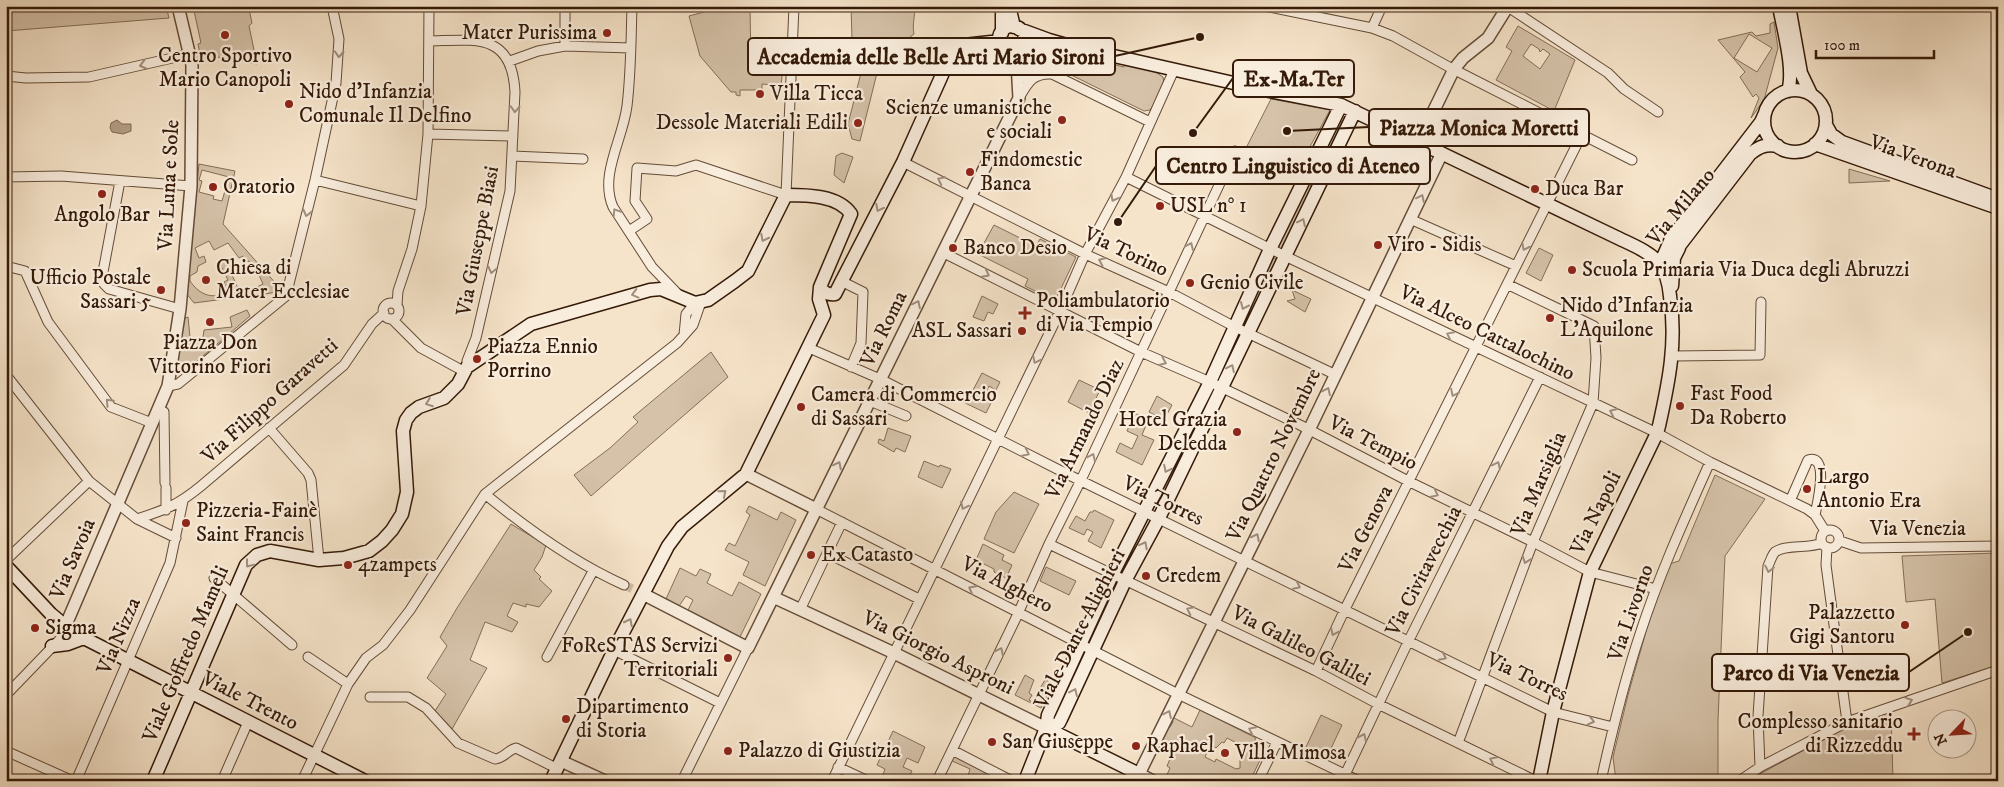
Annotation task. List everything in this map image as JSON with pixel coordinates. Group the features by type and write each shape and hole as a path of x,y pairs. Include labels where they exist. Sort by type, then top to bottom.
{"main road":[{"path":"1000,6 1002,12 1001,37 1006,50 1014,52 1039,44 1071,46"},
{"path":"1009,6 1017,28 1025,38 1020,50"},
{"path":"1779,6 1790,66 1790,85 1788,91"},
{"path":"1789,6 1801,73 1811,94 1823,108 1826,125 1822,136 1807,150 1797,152 1778,146 1766,132 1765,113 1774,99 1788,91 1800,90 1811,94"},
{"path":"820,287 824,292 835,294 903,162 955,46 1001,37 1007,28 1017,28 1071,46 1174,70 1341,105 1639,249 1660,264"},
{"name":"Viale Dante Alighieri","path":"1341,105 1270,249 1235,327 1215,384 1159,518 1126,580 1059,723 1046,728 1048,715 1113,573 1215,384 1248,333 1356,111"},
{"name":"Via Milano","path":"1660,264 1761,122 1765,113"},
{"name":"Via Verona","path":"1826,125 1831,134 1842,142 1998,199"},
{"name":"Via Verona","path":"1815,144 1998,208"},
{"name":"Via Milano","path":"1675,242 1750,154 1758,147 1767,145 1778,146"},
{"path":"1304,179 1319,186"},
{"path":"466,370 531,324 661,289 698,302 708,300 748,271 786,195 818,196 840,204 847,208 851,214 820,287 819,299 824,315 746,474 682,527 668,546 639,592 614,650 551,781"},
{"path":"1639,249 1657,248 1675,242 1674,284 1670,291"},
{"name":"Via Napoli","path":"1538,781 1590,572 1657,433 1670,378 1673,356 1673,313 1668,280 1660,264"},
{"name":"Viale Goffredo Mameli","path":"153,781 246,565 264,552 281,552 319,560 344,558 369,550 382,541 402,514 407,492 403,431 406,420 419,407 444,398 458,384 466,370"},
{"name":"Viale Trento","path":"6,566 65,627 365,781"},
{"path":"52,646 68,644 84,638"},
{"path":"1025,781 1046,728"},
{"name":"Via Giorgio Asproni","path":"1046,728 1138,777"}],"street":[{"name":"Via Luna e Sole","path":"152,423 168,386 180,308 191,186 192,65 178,6"},
{"path":"168,386 178,384 286,296 316,180 336,83 340,39 332,6"},
{"path":"429,6 428,134 420,206 412,249 393,304 399,310 390,316 421,348 466,370"},
{"path":"565,6 565,46"},
{"path":"632,6 627,109 612,163 608,186 609,198 652,267 683,298"},
{"path":"628,231 647,219 635,201 637,168 676,171 696,166 786,195 794,6"},
{"path":"1264,6 1372,28 1393,36 1632,160"},
{"path":"1372,28 1382,6"},
{"path":"1419,142 1454,69 1463,58 1488,38 1508,7 1608,73 1624,89 1658,112"},
{"path":"429,41 478,40 501,51 510,61 565,46 631,48"},
{"path":"1028,82 1025,61 1026,56 1030,52 1049,48 1060,50 1071,46"},
{"name":"Via Roma","path":"682,781 1019,98 1017,64 1020,50"},
{"path":"6,76 26,78 88,76 190,54"},
{"name":"Via Giuseppe Biasi","path":"466,370 467,361 476,338 510,191 516,92 510,61"},
{"path":"832,781 918,599 1060,311 1085,254 1126,176 1174,70"},
{"path":"1019,98 1028,82 1040,74 1052,74 1150,122"},
{"path":"428,134 513,136"},
{"name":"Via Genova","path":"1316,671 1345,609 1582,134"},
{"name":"Via Armando Diaz","path":"937,781 1235,151"},
{"name":"Via Quattro Novembre","path":"1138,777 1309,430 1334,374 1442,153"},
{"path":"512,156 583,159"},
{"name":"Via Torino","path":"903,162 1085,254 1169,292 1235,327 1334,374"},
{"path":"6,177 61,176 191,186"},
{"name":"Via Alceo Cattalochino","path":"1126,176 1270,249 1657,433 1815,515 1825,531"},
{"path":"316,180 420,206"},
{"path":"120,181 103,272 104,284 109,289 180,308"},
{"path":"1410,218 1516,266"},
{"name":"Via Tempio","path":"942,252 1141,352 1215,384 1309,430 1590,572 1656,589"},
{"path":"6,266 25,271 48,322 111,407 152,423"},
{"path":"841,281 863,292 861,343 851,366"},
{"name":"Via Marsiglia","path":"1458,743 1533,542 1594,403 1596,358 1594,326 1507,284"},
{"path":"302,781 348,684 366,658 382,645 410,610 485,494 677,343 693,325 698,302"},
{"path":"1673,356 1760,355 1761,302"},
{"name":"Via Filippo Garavetti","path":"136,519 166,510 183,501 344,365 375,322 390,316 384,308 393,304"},
{"name":"Via Torres","path":"809,348 880,379 997,439 1554,712 1613,727"},
{"path":"6,375 89,481 136,519 176,538"},
{"name":"Via Civitavecchia","path":"1343,778 1409,640 1540,378"},
{"path":"870,401 906,416"},
{"path":"158,410 164,412 166,510"},
{"name":"Via Savoia","path":"6,695 61,638 116,504 152,423"},
{"path":"269,428 308,473 311,480 319,560"},
{"path":"1790,501 1808,460 1817,460 1820,465 1820,489 1815,515"},
{"name":"Via Livorno","path":"1601,781 1613,727 1640,633 1656,589 1710,462"},
{"name":"Via Alghero","path":"746,474 1178,694 1277,742 1343,778 1359,781"},
{"path":"6,560 89,481"},
{"path":"485,494 501,508 593,571 624,585"},
{"name":"Via Nizza","path":"74,781 170,563 183,501"},
{"path":"800,610 842,522"},
{"path":"1760,767 1758,716 1768,566 1775,552 1783,549 1824,545 1833,548 1840,541 1837,532 1831,529 1825,531 1821,537 1824,545 1847,722"},
{"name":"Via Venezia","path":"1840,541 1861,548 1998,546"},
{"name":"Via Galileo Galilei","path":"1049,544 1316,671 1378,704 1538,781"},
{"path":"827,553 918,599"},
{"path":"547,657 593,571"},
{"path":"214,578 292,645"},
{"path":"639,592 748,648"},
{"name":"Via Giorgio Asproni","path":"773,597 894,653 1046,728"},
{"path":"614,650 720,703"},
{"path":"308,657 348,684"},
{"path":"1739,781 1751,777 1760,767 1847,722 1998,670"},
{"path":"370,697 408,698 426,708 458,743 495,759 500,759 511,749 516,748 605,781"},
{"path":"222,781 248,722"},
{"path":"1258,781 1277,742"},
{"path":"952,750 1012,781"},
{"path":"6,751 74,781"},
{"path":"838,767 868,781"},
{"path":"1138,777 1154,781"}],"shaded area":[{"path":"6,6 166,6 169,18 6,31"},
{"name":"Centro Sportivo Mario Canopoli","path":"193,6 250,6 252,23 249,26 257,64 200,54 198,44 201,43"},
{"path":"727,6 750,6 751,67 783,67 781,86 762,84 762,90 740,90 740,96 736,95 736,92 731,92 700,56 689,16"},
{"path":"851,6 915,6 914,34 910,37 913,43 911,47 852,40"},
{"path":"1774,22 1778,48 1764,100 1751,118 1759,98 1756,94 1753,97 1740,77 1745,72 1718,40 1752,32 1756,36 1770,33 1770,24","holes":["1749,34 1772,48 1757,72 1734,58"]},
{"path":"1518,26 1575,60 1554,111 1496,80 1512,51 1506,47","holes":["1531,44 1539,49 1540,52 1543,49 1550,54 1540,69 1523,56"]},
{"path":"1066,53 1124,67 1125,65 1154,71 1163,77 1164,81 1160,95 1150,110 1144,111 1059,69"},
{"path":"862,69 877,73 860,141 852,139 848,124"},
{"path":"1271,99 1330,110 1294,176 1244,152"},
{"path":"117,120 122,124 131,124 131,131 123,134 112,132 110,128 111,123"},
{"path":"1338,120 1347,125 1318,183 1310,179"},
{"path":"842,153 853,157 844,183 834,175 836,156"},
{"path":"199,164 235,171 223,224 279,287 277,292 259,295 258,298 247,299 247,296 194,303 186,293","holes":["202,170 229,177 222,201 213,199 214,196 199,192 202,181 199,180","209,241 214,250 228,243 239,258 243,256 245,262 249,261 252,268 255,266 263,284 241,295 232,275 236,273 229,259 226,261 224,259 219,262 228,280 224,282 227,290 214,296 205,294 197,289 190,281 190,276 197,272 198,266 206,262 204,256 199,258 195,248"]},
{"path":"1849,169 1890,181 1849,183"},
{"path":"1307,183 1316,188 1285,251 1275,246"},
{"path":"994,225 1036,246 1040,239 1076,257 1055,301 1025,286 1028,279 978,254"},
{"path":"1539,248 1553,255 1541,281 1526,273"},
{"path":"1272,257 1280,261 1250,324 1242,320"},
{"path":"1292,290 1311,299 1305,312 1287,301 1295,299"},
{"path":"982,296 998,304 993,314 988,312 984,321 973,317"},
{"path":"247,310 250,316 183,373 175,365 185,318 188,317 190,337 197,341 203,337 204,330 232,327 230,317"},
{"path":"711,352 728,377 591,496 574,475 610,448 638,422 633,417"},
{"path":"982,373 1000,382 996,390 989,386 987,390 995,395 986,413 961,401 967,390 972,392"},
{"path":"1079,380 1100,390 1089,413 1068,402"},
{"path":"1157,396 1172,405 1164,420 1149,412"},
{"path":"1205,400 1212,404 1164,498 1157,494"},
{"path":"1135,413 1148,420 1142,435 1154,440 1142,465 1116,452 1120,443 1132,449 1138,436 1127,431"},
{"path":"888,428 911,436 905,452 896,448 894,452 878,443 879,439 884,441"},
{"path":"924,461 951,469 942,488 918,477"},
{"path":"1715,475 1765,499 1725,556 1718,720 1718,781 1616,781 1613,757 1647,628 1669,564 1679,561"},
{"path":"1014,492 1039,504 1014,553 984,539 996,512"},
{"path":"749,506 777,520 781,512 796,520 765,586 743,575 749,562 725,550 729,543 735,546 750,515 746,512"},
{"path":"1094,510 1114,520 1101,548 1088,541 1093,532 1087,529 1084,535 1069,528 1076,516 1085,521 1090,512"},
{"path":"511,524 546,545 542,557 534,570 541,577 539,579 552,591 539,607 526,604 526,607 513,603 507,616 518,622 512,632 485,622 470,660 487,668 452,729 435,711 446,694 427,678 447,646 440,637"},
{"path":"983,544 1004,555 1002,560 1012,565 1006,578 994,572 994,569 976,560"},
{"path":"1998,553 1998,665 1942,683 1935,599 1906,602 1902,556"},
{"path":"1046,567 1076,581 1069,595 1040,581"},
{"path":"680,568 696,576 700,569 711,574 707,583 732,596 739,582 761,594 740,637 688,610 693,600 686,596 679,606 666,599"},
{"path":"1025,675 1034,680 1029,693 1032,695 1029,700 1036,704 1041,705 1045,698 1041,696 1043,693 1039,690 1045,680 1053,683 1041,708 1015,695"},
{"path":"1200,710 1256,738 1250,750 1262,756 1250,781 1174,781 1166,777 1170,768 1167,766 1173,752 1165,749 1167,745 1160,742 1167,727 1170,727 1173,722 1172,717 1192,727","holes":["1227,738 1246,748 1240,760 1240,768 1236,769 1216,759 1215,762 1205,757 1209,748 1212,749 1213,746 1216,748 1222,742 1224,743"]},
{"path":"1891,711 1893,781 1761,781 1758,775 1837,732"},
{"path":"1321,715 1342,725 1327,757 1306,747"},
{"path":"893,731 925,747 918,763 907,758 903,767 912,771 907,781 881,780 885,769 877,765"},
{"path":"952,755 1004,781 978,781 968,776 970,769 950,760"}],"tunnel":[{"path":"624,585 635,590"}],"place":[{"name":"Mater Purissima","path":"607,33"},
{"name":"Centro Sportivo Mario Canopoli","path":"225,35"},
{"name":"Accademia delle Belle Arti Mario Sironi","path":"1200,37"},
{"name":"Villa Ticca","path":"760,94"},
{"name":"Nido d'Infanzia Comunale Il Delfino","path":"289,104"},
{"name":"Scienze umanistiche e sociali","path":"1062,120"},
{"name":"Dessole Materiali Edili","path":"858,123"},
{"name":"Piazza Monica Moretti","path":"1287,131"},
{"name":"Ex-Ma.Ter","path":"1193,133"},
{"name":"Findomestic Banca","path":"970,172"},
{"name":"Oratorio","path":"213,187"},
{"name":"Duca Bar","path":"1535,189"},
{"name":"Angolo Bar","path":"102,194"},
{"name":"USL n° 1","path":"1160,206"},
{"name":"Centro Linguistico di Ateneo","path":"1118,222"},
{"name":"Viro - Sidis","path":"1378,245"},
{"name":"Banco Desio","path":"953,248"},
{"name":"Scuola Primaria Via Duca degli Abruzzi","path":"1572,270"},
{"name":"Chiesa di Mater Ecclesiae","path":"206,280"},
{"name":"Genio Civile","path":"1190,283"},
{"name":"Ufficio Postale Sassari 5","path":"161,290"},
{"name":"Poliambulatorio di Via Tempio","path":"1025,313"},
{"name":"Nido d'Infanzia L'Aquilone","path":"1550,318"},
{"name":"Piazza Don Vittorino Fiori","path":"210,322"},
{"name":"ASL Sassari","path":"1022,331"},
{"name":"Piazza Ennio Porrino","path":"477,359"},
{"name":"Fast Food Da Roberto","path":"1680,406"},
{"name":"Camera di Commercio di Sassari","path":"801,407"},
{"name":"Hotel Grazia Deledda","path":"1237,432"},
{"name":"Largo Antonio Era","path":"1807,489"},
{"name":"Pizzeria-Fainè Saint Francis","path":"186,523"},
{"name":"Ex Catasto","path":"811,555"},
{"name":"4zampets","path":"348,565"},
{"name":"Credem","path":"1146,576"},
{"name":"Palazzetto Gigi Santoru","path":"1905,625"},
{"name":"Sigma","path":"35,628"},
{"name":"Parco di Via Venezia","path":"1968,632"},
{"name":"FoReSTAS Servizi Territoriali","path":"728,658"},
{"name":"Dipartimento di Storia","path":"566,719"},
{"name":"Complesso sanitario di Rizzeddu","path":"1914,734"},
{"name":"San Giuseppe","path":"992,742"},
{"name":"Raphael","path":"1136,746"},
{"name":"Palazzo di Giustizia","path":"728,751"},
{"name":"Villa Mimosa","path":"1225,753"}]}
